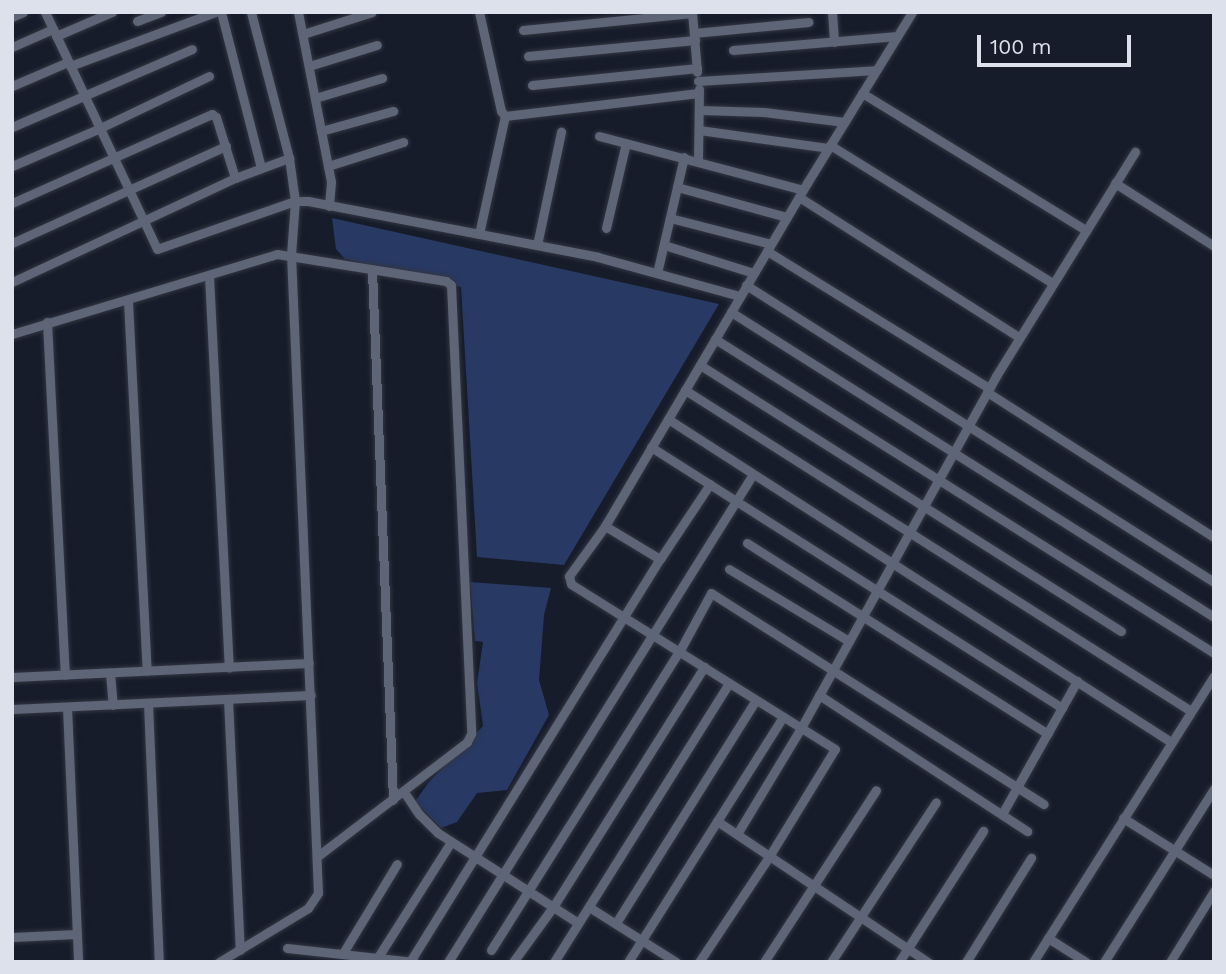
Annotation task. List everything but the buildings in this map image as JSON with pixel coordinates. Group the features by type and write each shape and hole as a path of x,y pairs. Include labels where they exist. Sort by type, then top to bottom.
{"street":[{"path":"12,17 23,12"},
{"path":"45,12 98,130 145,220 157,249 295,201 598,257 740,296"},
{"path":"12,47 112,12"},
{"path":"137,21 161,12"},
{"path":"12,86 215,12"},
{"path":"221,12 261,168"},
{"path":"219,962 315,901 318,856 290,255 295,201 289,158 251,12"},
{"path":"298,12 331,182 329,206"},
{"path":"303,34 372,12"},
{"path":"479,12 501,111 505,116"},
{"path":"523,30 692,12 700,110 698,161"},
{"path":"832,12 834,42"},
{"path":"699,962 770,855 835,749 569,580 605,526 829,146 912,12"},
{"path":"528,56 808,22"},
{"path":"733,50 897,36"},
{"path":"309,66 377,46"},
{"path":"12,127 192,49"},
{"path":"532,85 697,68"},
{"path":"698,81 877,70"},
{"path":"12,166 98,130 209,76"},
{"path":"315,98 383,78"},
{"path":"505,116 699,93"},
{"path":"862,93 1086,230"},
{"path":"700,110 764,112 844,122"},
{"path":"321,131 393,111"},
{"path":"12,203 212,114 216,117 235,178"},
{"path":"479,234 505,116"},
{"path":"699,130 829,146 1053,283"},
{"path":"537,246 561,132"},
{"path":"599,136 684,157 801,193 1020,337"},
{"path":"328,166 402,142"},
{"path":"606,228 626,143"},
{"path":"12,243 226,146"},
{"path":"737,834 801,728 968,424 1135,152"},
{"path":"657,273 684,157"},
{"path":"12,282 235,178 289,158"},
{"path":"1115,183 1214,246"},
{"path":"677,187 787,217"},
{"path":"670,218 769,247 1214,537"},
{"path":"664,245 754,273"},
{"path":"12,334 47,321 128,301 277,254 446,281 452,288 472,730 467,743 318,856"},
{"path":"372,270 393,800"},
{"path":"209,276 229,667"},
{"path":"746,285 1214,582"},
{"path":"128,301 147,671"},
{"path":"731,312 1214,617"},
{"path":"47,321 65,675"},
{"path":"715,339 1214,653"},
{"path":"700,365 1121,631"},
{"path":"685,390 1191,711"},
{"path":"668,419 1171,742"},
{"path":"651,447 1062,708"},
{"path":"451,961 651,634 754,474"},
{"path":"286,948 413,961 660,559 710,484"},
{"path":"605,526 660,559"},
{"path":"747,543 1048,734"},
{"path":"729,569 849,641"},
{"path":"491,950 679,652 711,593 834,668 1044,804"},
{"path":"12,677 309,663"},
{"path":"513,962 553,907 704,667"},
{"path":"110,673 113,705"},
{"path":"1033,962 1214,676"},
{"path":"1002,814 1077,681"},
{"path":"554,962 729,683"},
{"path":"12,709 310,695"},
{"path":"819,695 1027,831"},
{"path":"228,699 240,950"},
{"path":"616,923 756,700"},
{"path":"148,703 159,962"},
{"path":"67,707 78,962"},
{"path":"628,962 783,717"},
{"path":"1104,962 1214,789"},
{"path":"764,962 876,790"},
{"path":"404,792 419,814 451,842 579,923"},
{"path":"831,962 936,802"},
{"path":"1123,818 1214,875"},
{"path":"717,821 928,962"},
{"path":"899,962 982,831"},
{"path":"378,957 451,842"},
{"path":"966,962 1031,858"},
{"path":"343,953 397,864"},
{"path":"1170,962 1214,891"},
{"path":"589,907 643,940 662,958 676,962"},
{"path":"12,937 77,934"},
{"path":"1048,938 1086,962"}],"shaded area":[{"path":"332,218 719,304 564,565 477,557 461,287 345,259 336,249"},
{"path":"470,582 551,588 544,615 539,680 549,715 507,790 477,793 457,822 441,828 415,802 428,783 483,726 477,683 483,642 475,641"}]}
